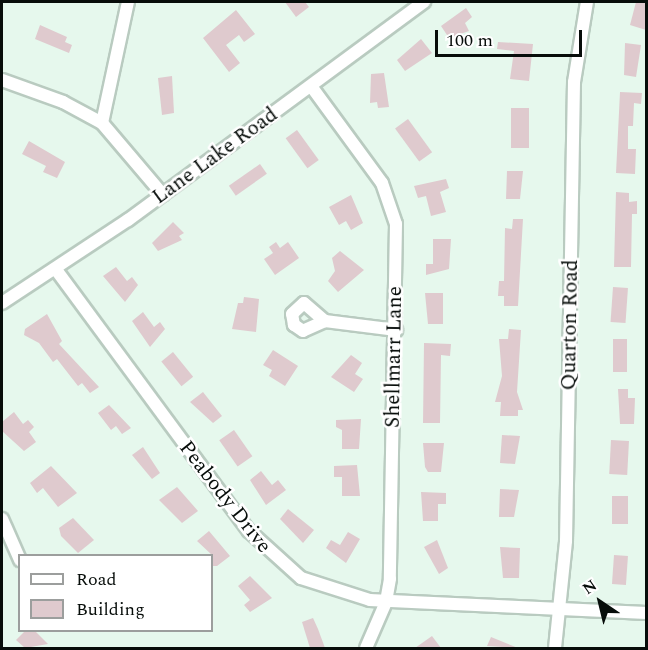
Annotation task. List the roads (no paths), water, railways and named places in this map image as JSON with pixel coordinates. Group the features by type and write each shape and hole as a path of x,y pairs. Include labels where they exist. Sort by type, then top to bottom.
{"street":[{"path":"102,123 128,2"},
{"name":"Lane Lake Road","path":"2,303 57,271 424,2"},
{"name":"Quarton Road","path":"555,648 562,611 574,82 587,2"},
{"path":"2,80 63,102 102,123 163,195"},
{"name":"Shellmarr Lane","path":"311,86 373,170 390,202 396,236 396,330 386,602 366,648"},
{"name":"Peabody Drive","path":"57,271 259,544 288,570 316,586 386,602 646,613"},
{"path":"325,321 396,330"},
{"path":"2,519 18,555"}]}
